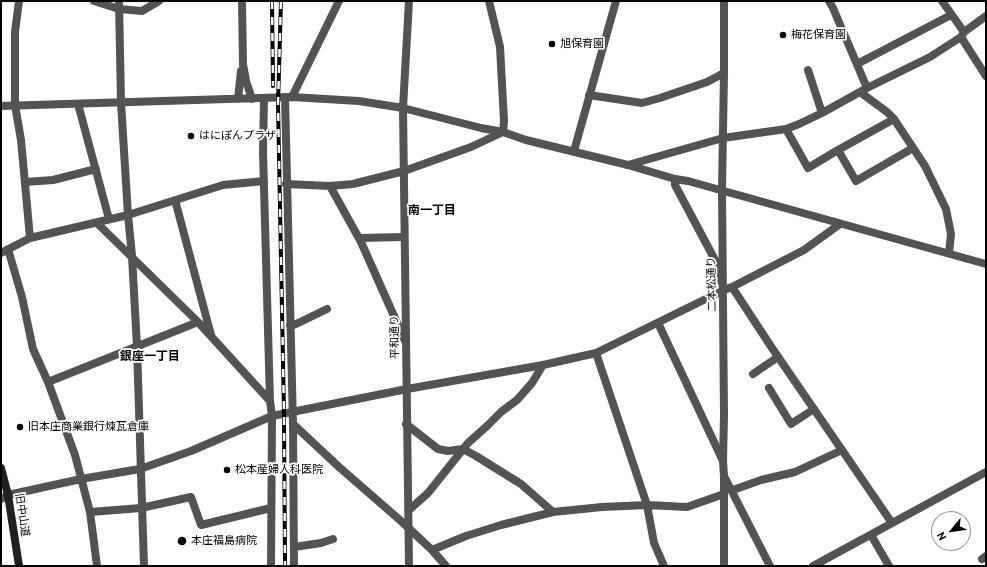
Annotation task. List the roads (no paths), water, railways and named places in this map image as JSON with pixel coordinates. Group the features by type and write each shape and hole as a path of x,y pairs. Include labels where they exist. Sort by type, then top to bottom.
{"main road":[{"name":"旧中山道","path":"1,468 5,497 19,566"}],"street":[{"path":"19,1 15,32 15,105 21,140 30,238"},
{"path":"94,1 142,10 159,1"},
{"path":"242,1 243,64 246,81 252,98"},
{"path":"294,566 293,424 286,184 289,97 339,1"},
{"name":"平和通り","path":"409,566 403,108 410,1"},
{"path":"489,1 500,47 504,121 503,132"},
{"path":"574,151 616,1"},
{"name":"二本松通り","path":"724,1 722,190 724,290 724,566"},
{"path":"829,1 857,64 864,90 894,119 925,166 946,209 951,234 949,253"},
{"path":"942,1 986,76"},
{"path":"119,5 121,103 137,347 144,566"},
{"path":"857,64 951,15"},
{"path":"628,165 723,138 786,129 799,124 930,56 963,35 986,16"},
{"path":"238,99 243,64"},
{"path":"808,70 822,113"},
{"path":"589,95 642,102 660,98 707,82 724,73"},
{"path":"1,106 289,97 359,101 403,108 481,128 503,132 526,140 574,151 674,179 722,190 986,264"},
{"path":"264,98 264,181 270,401 272,416 271,566"},
{"path":"78,104 109,219"},
{"path":"786,129 808,168 894,119"},
{"path":"286,184 330,186 352,184 404,171 471,147 503,132"},
{"path":"838,150 856,181 913,148"},
{"path":"25,182 53,180 96,168"},
{"path":"674,179 675,185 715,260 724,290"},
{"path":"97,566 90,512 75,455 48,382 33,349 22,297 5,251 30,238 128,214 223,185 264,181"},
{"path":"330,186 360,238 406,343"},
{"path":"175,200 211,335"},
{"path":"97,222 211,335 270,401"},
{"path":"5,497 81,479 140,469 191,451 272,416 407,389 543,365 596,353 732,287 804,250 840,224"},
{"path":"360,238 404,236"},
{"path":"732,287 778,357 892,523"},
{"path":"290,325 294,325 327,309"},
{"path":"48,382 198,322"},
{"path":"658,323 723,462"},
{"path":"596,353 647,505 654,544 664,566"},
{"path":"753,374 778,357"},
{"path":"409,510 428,493 462,449 488,426 501,412 517,400 532,382 543,365"},
{"path":"769,388 791,424 814,409"},
{"path":"293,424 432,550 446,566"},
{"path":"406,424 438,449 448,451 462,449 476,456 522,484 553,512"},
{"path":"732,490 761,480 795,472 842,450"},
{"path":"813,566 986,472"},
{"path":"724,476 770,566"},
{"path":"432,550 466,536 501,525 553,512 602,507 647,505 680,507 724,494"},
{"path":"90,512 141,508 191,497 201,525 271,508"},
{"path":"871,535 889,566"},
{"path":"294,547 333,540"}],"railway":[{"path":"272,1 273,86"},
{"path":"281,1 278,104 284,414 285,566"}],"place":[{"name":"梅花保育園","path":"783,35"},
{"name":"旭保育園","path":"552,44"},
{"name":"はにぽんプラザ","path":"191,136"},
{"name":"旧本庄商業銀行煉瓦倉庫","path":"20,427"},
{"name":"松本産婦人科医院","path":"227,470"},
{"name":"本庄福島病院","path":"182,541"}],"district":[{"name":"南一丁目","path":"432,211"},
{"name":"銀座一丁目","path":"150,357"}]}
